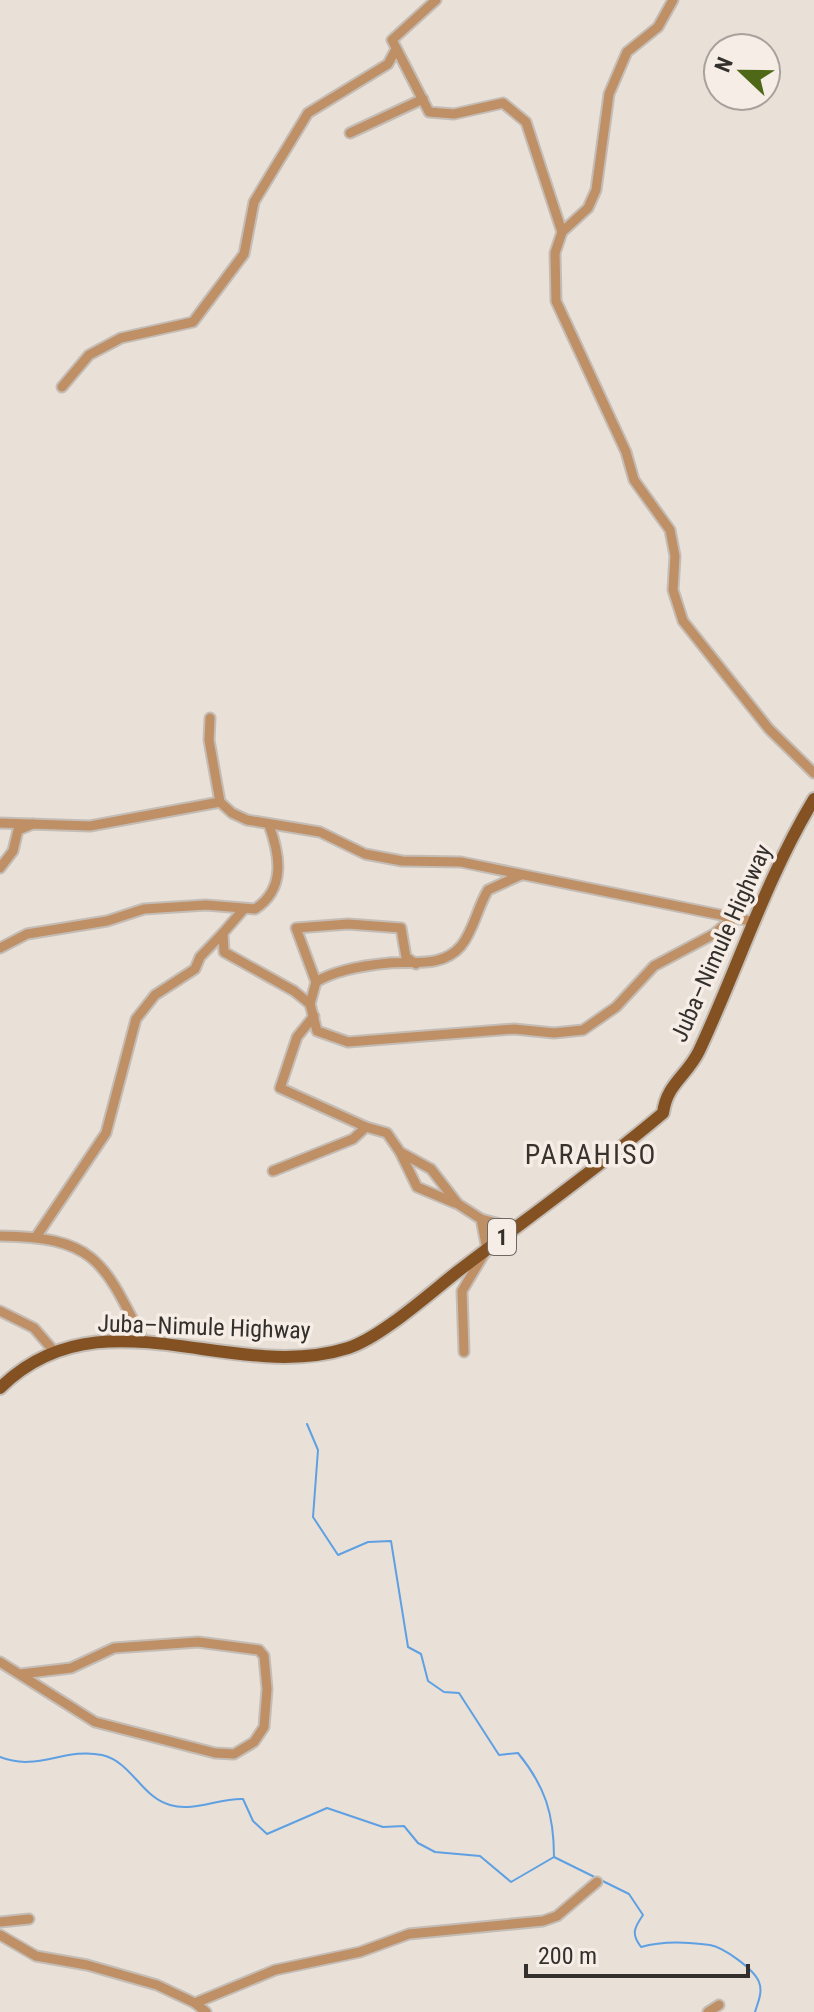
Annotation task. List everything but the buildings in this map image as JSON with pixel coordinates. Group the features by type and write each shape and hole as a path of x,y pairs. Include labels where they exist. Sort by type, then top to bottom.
{"main road":[{"name":"Juba–Nimule Highway","path":"0,1388 30,1362 63,1346 144,1342 277,1356 344,1349 360,1344 663,1113 666,1095 697,1055 755,922 814,799"}],"street":[{"path":"436,0 392,40 429,112 454,114 503,103 526,122 562,232"},
{"path":"673,0 658,27 627,52 609,94 596,190 588,208 562,232 555,253 556,301 626,452 634,480 670,530 675,556 673,590 683,621 769,729 814,773"},
{"path":"62,387 89,355 121,338 193,322 244,254 254,202 308,113 388,64 396,49"},
{"path":"350,133 423,99"},
{"path":"210,718 209,740 220,802 232,813 269,825 320,832 365,854 390,859 461,862 755,922"},
{"path":"0,823 90,826 220,802"},
{"path":"0,868 13,851 18,830 36,823"},
{"path":"0,948 27,934 107,921 144,909 206,905 255,909 265,903 277,878 280,863 269,825"},
{"path":"316,982 326,976 389,963 416,964 441,960 460,947 488,890 521,875"},
{"path":"36,1237 106,1133 136,1019 155,995 195,969 200,957 243,910"},
{"path":"223,933 224,952 294,991 310,1004 317,1031 348,1042 514,1029 570,1033 594,1025 654,966 714,934 734,917"},
{"path":"310,1004 316,982 296,928 348,924 401,928 406,957 416,964"},
{"path":"314,1016 297,1037 280,1088 366,1127 387,1133 417,1187 458,1204 481,1219 515,1228"},
{"path":"273,1171 353,1139 366,1127"},
{"path":"400,1152 431,1169 458,1204"},
{"path":"464,1352 462,1291 487,1249 481,1219"},
{"path":"0,1236 68,1242 87,1253 113,1279 144,1342"},
{"path":"0,1311 34,1328 53,1350"},
{"path":"0,1662 95,1722 215,1753 234,1754 254,1742 264,1727 267,1689 264,1656 259,1650 237,1645 198,1642 114,1648 71,1668 21,1674"},
{"path":"195,2003 275,1970 360,1952 409,1934 543,1921 557,1916 597,1882"},
{"path":"0,1922 29,1919"},
{"path":"0,1935 36,1956 87,1965 157,1985 195,2003 206,2012"},
{"path":"708,2012 719,2005"}],"waterway":[{"path":"307,1424 318,1450 313,1517 338,1555 368,1542 391,1541 408,1647 421,1654 428,1681 444,1692 459,1693 499,1755 518,1753 527,1765 541,1789 550,1814 554,1857"},
{"path":"0,1757 26,1762 76,1754 102,1755 121,1765 151,1795 170,1805 188,1807 243,1799 253,1821 267,1834 327,1808 383,1827 404,1826 418,1843 435,1852 480,1856 511,1882 554,1857 629,1894 643,1915 635,1931 641,1947 675,1943 710,1945 738,1959 759,1982 760,1993 755,2012"}],"district":[{"name":"PARAHISO","path":"591,1154"}]}
